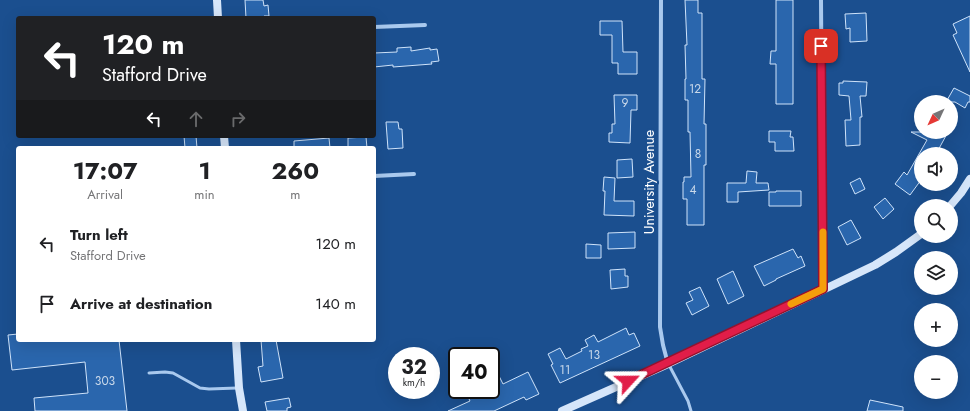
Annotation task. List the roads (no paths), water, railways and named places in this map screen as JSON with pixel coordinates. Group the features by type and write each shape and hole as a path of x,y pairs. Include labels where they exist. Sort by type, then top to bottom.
{"street":[{"path":"217,0 218,16"},
{"name":"University Avenue","path":"661,0 660,328 662,345 668,364"},
{"path":"821,0 823,289"},
{"path":"376,27 425,25"},
{"path":"376,176 414,174"},
{"path":"956,199 970,179"},
{"path":"562,411 668,364 875,264 896,252 914,239"},
{"path":"236,342 239,388 243,411"}],"lane":[{"path":"668,364 688,401 691,411"},
{"path":"149,373 173,373 200,388 239,388"}]}
